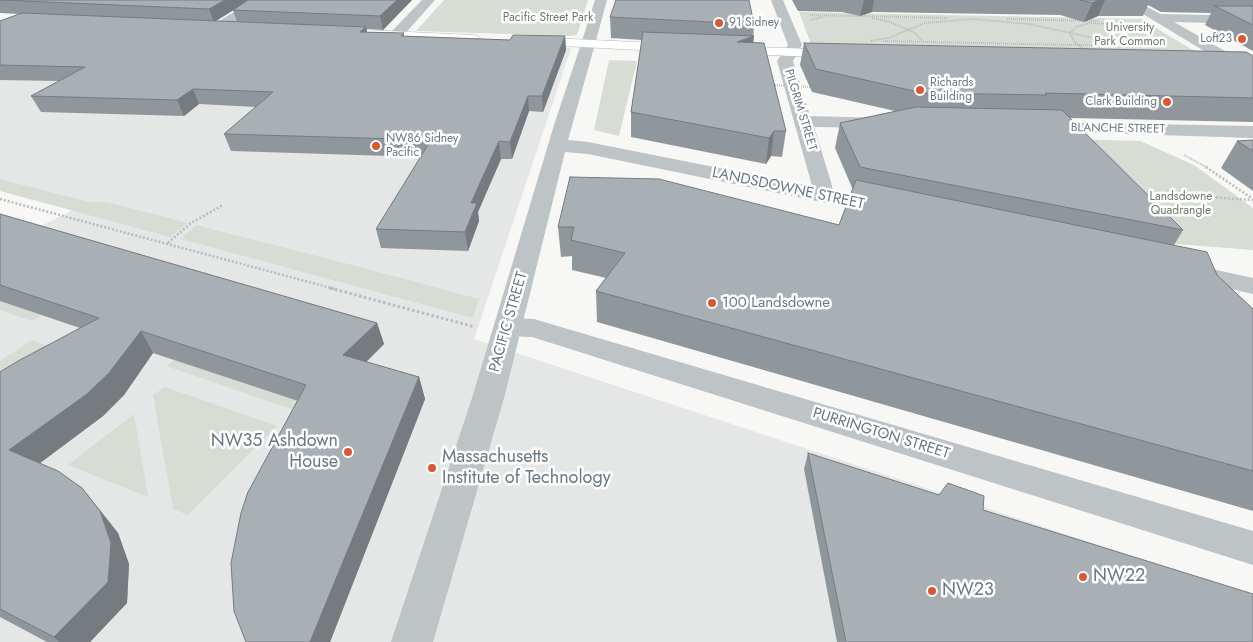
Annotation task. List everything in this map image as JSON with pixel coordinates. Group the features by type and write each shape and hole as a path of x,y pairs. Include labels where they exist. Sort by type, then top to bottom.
{"main road":[{"path":"201,27 244,29"},
{"path":"349,34 485,39"},
{"path":"514,40 688,48"},
{"path":"718,49 856,54"},
{"path":"1202,62 1253,63"}],"street":[{"path":"218,28 262,0"},
{"path":"396,35 429,0"},
{"name":"PACIFIC STREET","path":"412,642 508,327 558,145 601,0"},
{"name":"PILGRIM STREET","path":"777,0 795,45 785,61 821,182 823,195"},
{"path":"1126,0 1253,74"},
{"path":"1158,18 1253,20"},
{"path":"803,122 894,124"},
{"name":"BLANCHE STREET","path":"1028,127 1253,132"},
{"name":"LANDSDOWNE STREET","path":"558,145 588,148 905,213"},
{"path":"1168,268 1253,286"},
{"name":"PURRINGTON STREET","path":"508,327 534,328 1253,548"}],"path":[{"path":"966,14 972,19"},
{"path":"784,15 1126,21"},
{"path":"808,20 829,16"},
{"path":"859,16 890,22 915,33 923,41 931,42 1164,47"},
{"path":"871,40 888,38 933,22 972,19 1011,22 1135,47 1148,46 1162,41"},
{"path":"1070,33 1080,25 1102,22 1128,25"},
{"path":"1070,33 1078,45 1085,50"},
{"path":"931,42 936,47"},
{"path":"770,85 813,87"},
{"path":"1141,129 1152,139 1206,167 1253,200"},
{"path":"1137,194 1155,193 1253,200"},
{"path":"0,199 481,329 508,327"},
{"path":"168,243 191,223 223,205"}],"shaded area":[{"name":"Massachusetts Institute of Technology","path":"100,29 571,48 474,339 1253,596 1253,642 0,642 0,221 31,231 89,202 0,179 0,75"}],"green space":[{"name":"Pacific Street Park","path":"444,0 588,0 577,35 416,31"},
{"name":"University Park Common","path":"799,12 1141,19 1198,53 811,44"},
{"path":"609,60 637,61 619,136 594,130"},
{"name":"Landsdowne Quadrangle","path":"1063,139 1140,141 1194,165 1253,208 1253,250 1163,243"},
{"path":"0,179 90,202 106,202 188,223 170,237 0,191"},
{"path":"196,225 479,299 473,318 181,239"},
{"path":"0,301 41,315 32,321 0,310"},
{"path":"32,340 58,350 0,388 0,361"},
{"path":"175,360 304,403 297,411 166,366"},
{"path":"165,387 277,426 188,515 173,509 153,395"},
{"path":"134,414 148,497 68,465"}],"building":[{"path":"0,0 225,0 209,9"},
{"path":"248,0 397,0 380,16 233,10"},
{"path":"616,0 749,0 754,24 610,17"},
{"path":"1080,0 1099,0 1092,3"},
{"path":"1215,6 1253,6 1253,25"},
{"path":"22,13 366,27 360,32 404,33 401,36 510,40 513,35 565,36 542,96 528,96 510,142 499,141 471,203 477,203 465,232 376,229 431,140 224,134 273,92 193,89 177,100 31,96 85,67 0,65 0,21"},
{"path":"643,32 754,36 737,42 764,43 786,131 774,131 769,138 631,112"},
{"path":"804,43 1246,52 1253,56 1253,98 1045,93 1047,95 923,93 816,69"},
{"path":"916,107 1062,110 1183,230 860,167 840,123"},
{"path":"1253,140 1253,151 1237,141"},
{"path":"570,177 659,179 839,225 856,180 1207,252 1217,275 1253,309 1253,471 596,291 625,253 571,240 574,227 558,227"},
{"name":"NW35 Ashdown House","path":"0,214 377,323 343,355 419,377 310,642 246,642 234,611 231,563 241,513 248,492 306,385 141,331 109,373 87,394 9,450 58,471 82,488 100,511 111,543 108,582 54,637 0,609 0,372 99,318 0,285"},
{"path":"808,453 939,495 948,483 984,496 983,510 1253,594 1253,642 846,642"}],"place":[{"name":"91 Sidney","path":"719,23"},
{"name":"Loft23","path":"1242,39"},
{"name":"Richards Building","path":"920,90"},
{"name":"Clark Building","path":"1167,102"},
{"name":"NW86 Sidney Pacific","path":"376,146"},
{"name":"100 Landsdowne","path":"712,303"},
{"name":"NW35 Ashdown House","path":"348,452"},
{"name":"Massachusetts Institute of Technology","path":"432,468"},
{"name":"NW22","path":"1083,577"},
{"name":"NW23","path":"932,591"}]}
